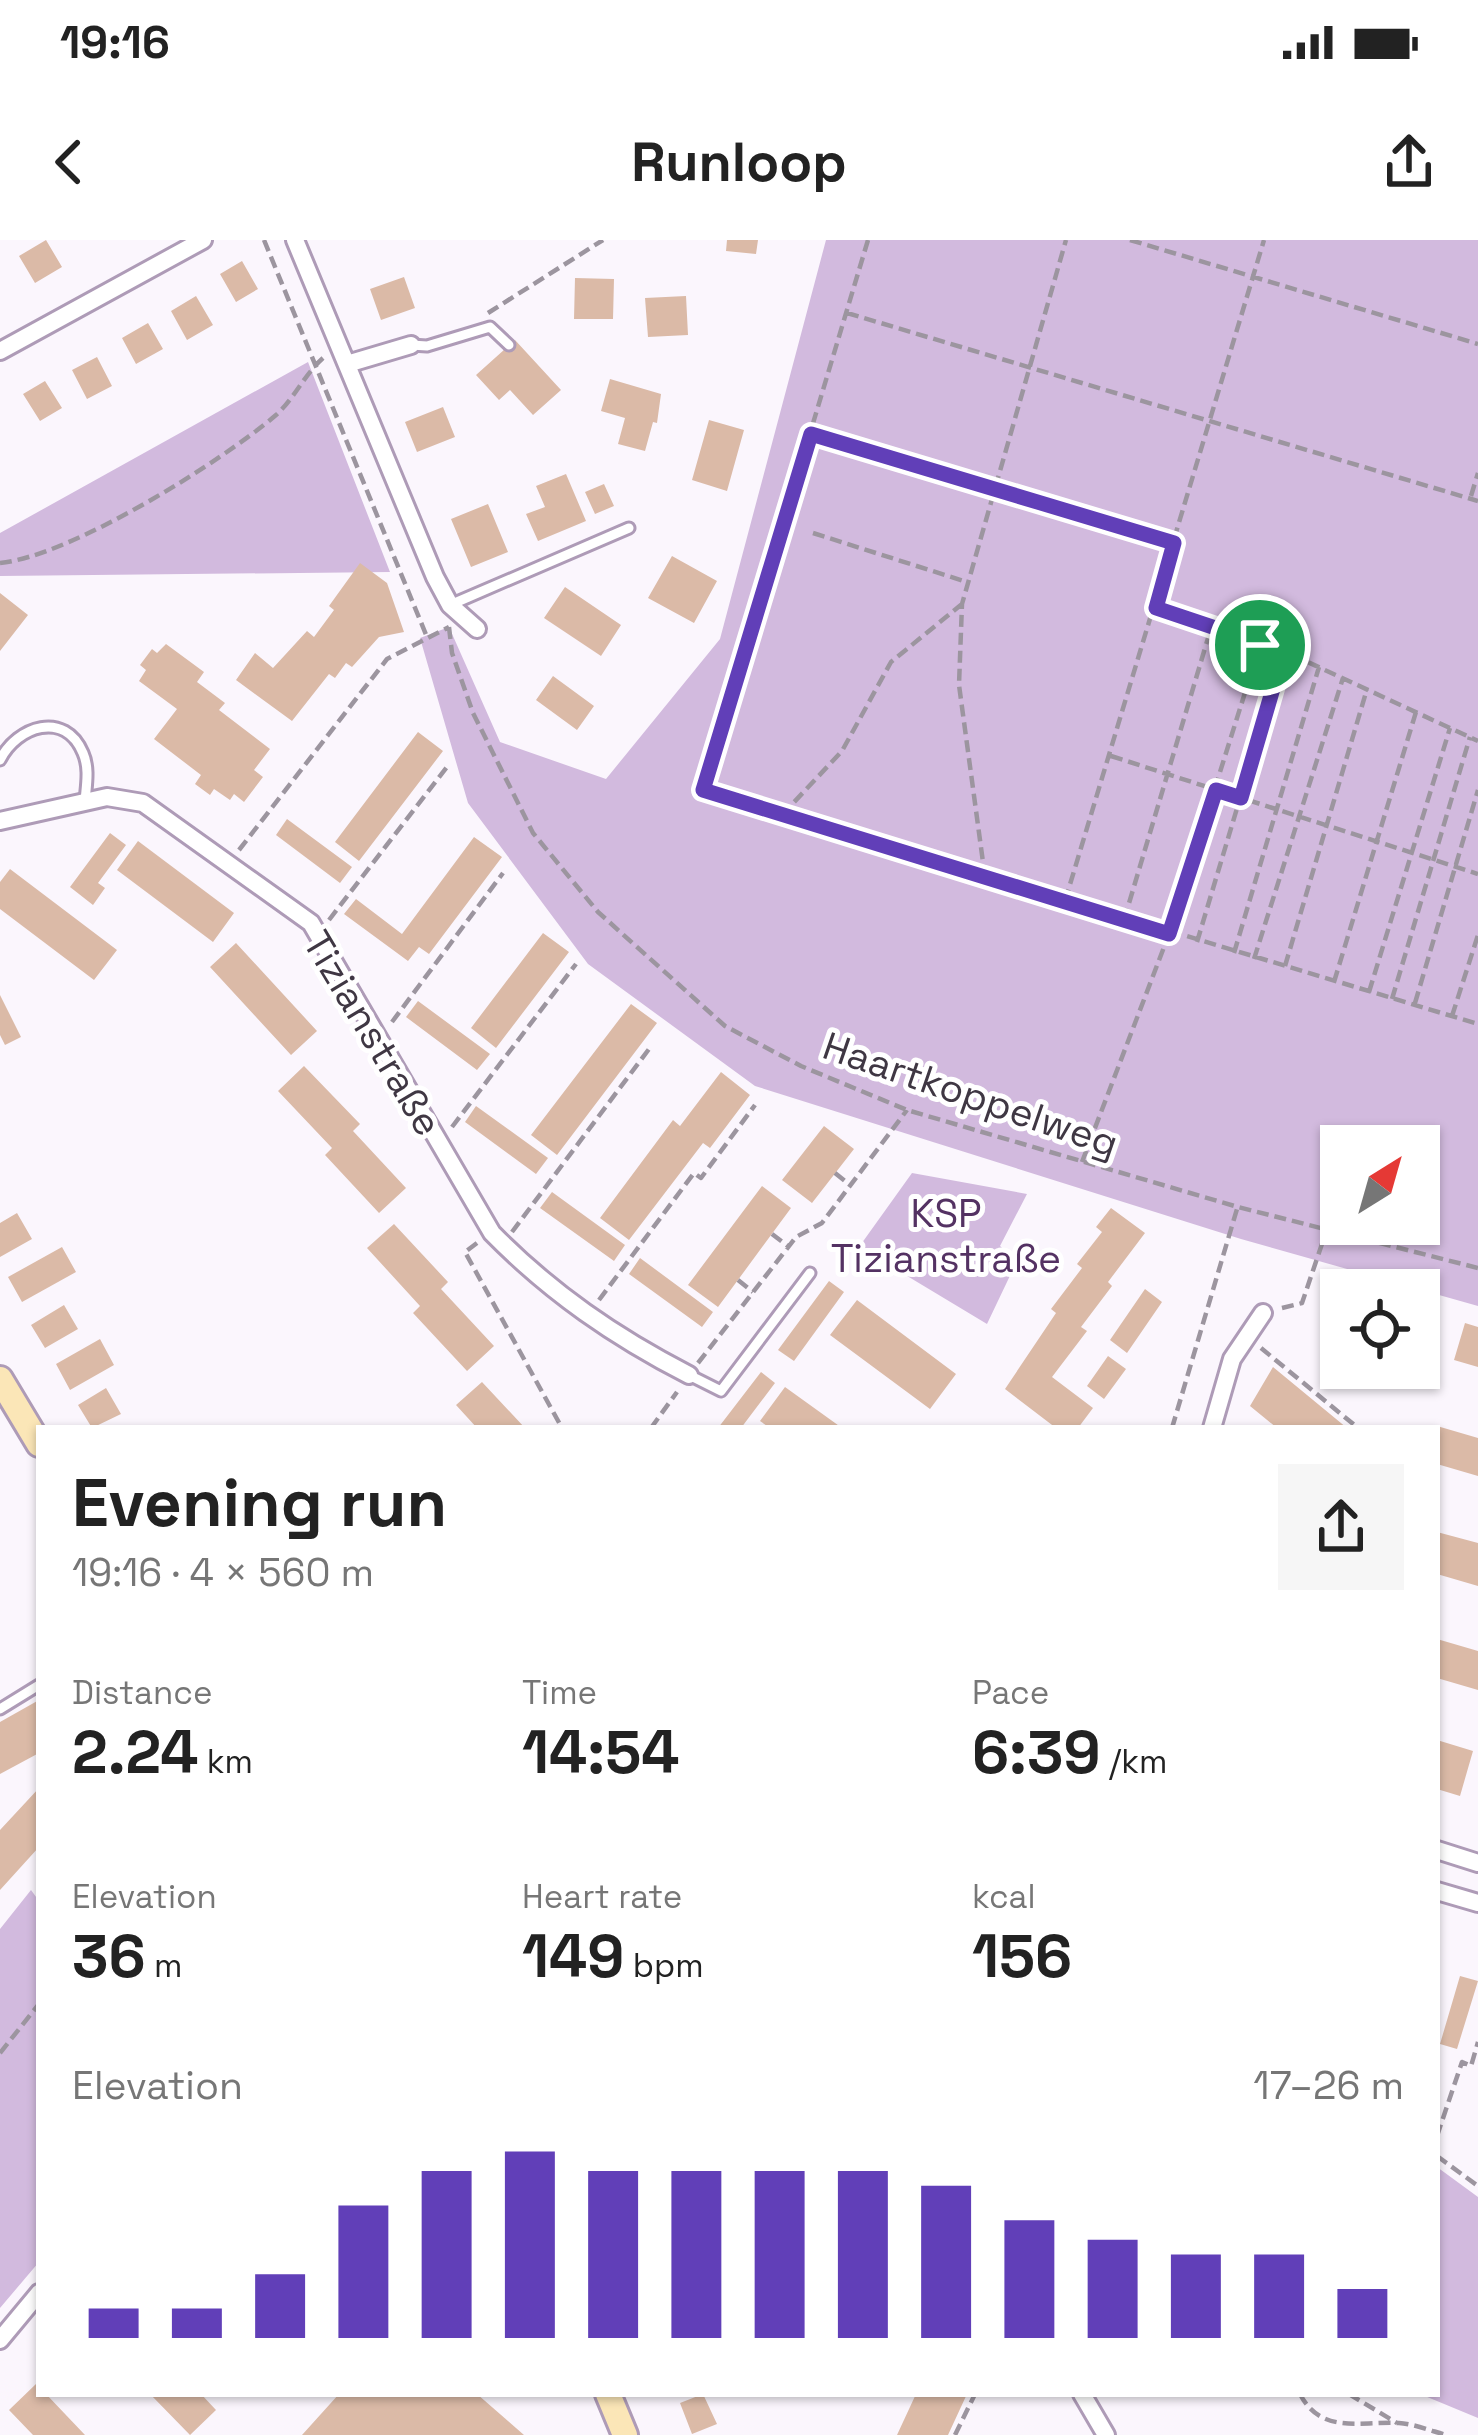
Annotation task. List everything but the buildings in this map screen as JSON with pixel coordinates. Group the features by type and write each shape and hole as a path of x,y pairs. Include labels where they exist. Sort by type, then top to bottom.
{"main road":[{"path":"0,1379 36,1439"},
{"path":"609,2397 625,2435"}],"street":[{"path":"0,351 203,240"},
{"path":"296,240 450,605 477,629"},
{"path":"347,364 411,345"},
{"name":"Tizianstraße","path":"0,821 107,797 142,803 230,861 311,923 497,1239 532,1275 587,1316 689,1375"},
{"path":"1213,1425 1232,1359 1263,1312"},
{"path":"1440,1851 1478,1863"},
{"path":"1440,1892 1478,1903"},
{"path":"0,2340 36,2297"},
{"path":"1084,2397 1106,2435"}],"lane":[{"path":"411,345 427,346 490,327 509,345"},
{"path":"450,605 629,528"},
{"path":"0,760 22,731 42,725 63,730 82,748 88,770 85,802"},
{"path":"689,1375 721,1391 811,1274"},
{"path":"0,1709 36,1687"}],"path":[{"path":"230,861 388,659 427,637 264,240"},
{"path":"487,314 603,240"},
{"path":"868,240 703,790 1478,1024"},
{"path":"986,877 959,685 962,604 1066,240"},
{"path":"1130,240 1478,344"},
{"path":"1065,902 1264,240"},
{"path":"847,313 1474,500 1478,473"},
{"path":"0,563 22,561 64,542 176,483 280,411 316,365 339,346"},
{"path":"811,434 1174,543"},
{"path":"813,533 967,582"},
{"path":"782,814 842,751 891,662 962,604"},
{"path":"1156,608 1284,651 1478,741"},
{"name":"Haartkoppelweg","path":"427,637 449,627 452,653 473,713 532,833 598,912 725,1026 801,1066 907,1110 1320,1230"},
{"path":"1124,920 1211,628"},
{"path":"1082,1162 1169,934 1260,645"},
{"path":"1197,942 1284,651"},
{"path":"1234,953 1319,667"},
{"path":"1254,959 1343,678"},
{"path":"1284,968 1366,689"},
{"path":"1334,982 1416,712"},
{"path":"1369,992 1450,728"},
{"path":"1392,999 1470,737"},
{"path":"1111,756 1478,874"},
{"path":"318,935 447,767"},
{"path":"1414,1006 1478,790"},
{"path":"379,1040 503,873"},
{"path":"1452,1016 1478,935"},
{"path":"440,1144 576,964"},
{"path":"560,1425 465,1252 497,1239 649,1049"},
{"path":"685,1166 701,1178 755,1105"},
{"path":"653,1425 788,1247 822,1223 907,1110"},
{"path":"730,1122 738,1128"},
{"path":"587,1316 694,1173"},
{"path":"835,1174 850,1185"},
{"path":"1173,1425 1238,1207"},
{"path":"648,1216 657,1222"},
{"path":"772,1234 788,1247"},
{"path":"1263,1312 1302,1303 1322,1245"},
{"name":"Haartkoppelweg","path":"1381,1245 1478,1268"},
{"path":"738,1280 753,1292"},
{"path":"1245,1339 1273,1355 1355,1425"},
{"path":"0,2054 36,2008"},
{"path":"1440,2127 1462,2062 1471,2066 1478,2042"},
{"path":"1440,2158 1478,2186"},
{"path":"955,2435 974,2397"},
{"path":"1301,2397 1306,2410 1330,2426 1361,2432 1397,2423"},
{"path":"1354,2397 1397,2423 1446,2435"}],"green space":[{"path":"826,240 1478,240 1478,1306 1440,1295 1440,1269 1347,1269 755,1086 588,964 468,803 420,638 449,627 500,742 606,779 720,639"},
{"path":"308,362 390,572 0,576 0,533"},
{"name":"KSP Tizianstraße","path":"912,1173 1027,1194 1000,1246 1017,1261 987,1324 859,1247"},
{"path":"31,1890 36,1897 36,2266 0,2308 0,1929"},
{"path":"1440,2169 1478,2197 1478,2418 1427,2397 1440,2397"}],"route":[{"path":"811,434 1174,543 1156,608 1260,645 1284,651 1241,798 1216,790 1169,934 703,790 811,434"}]}
